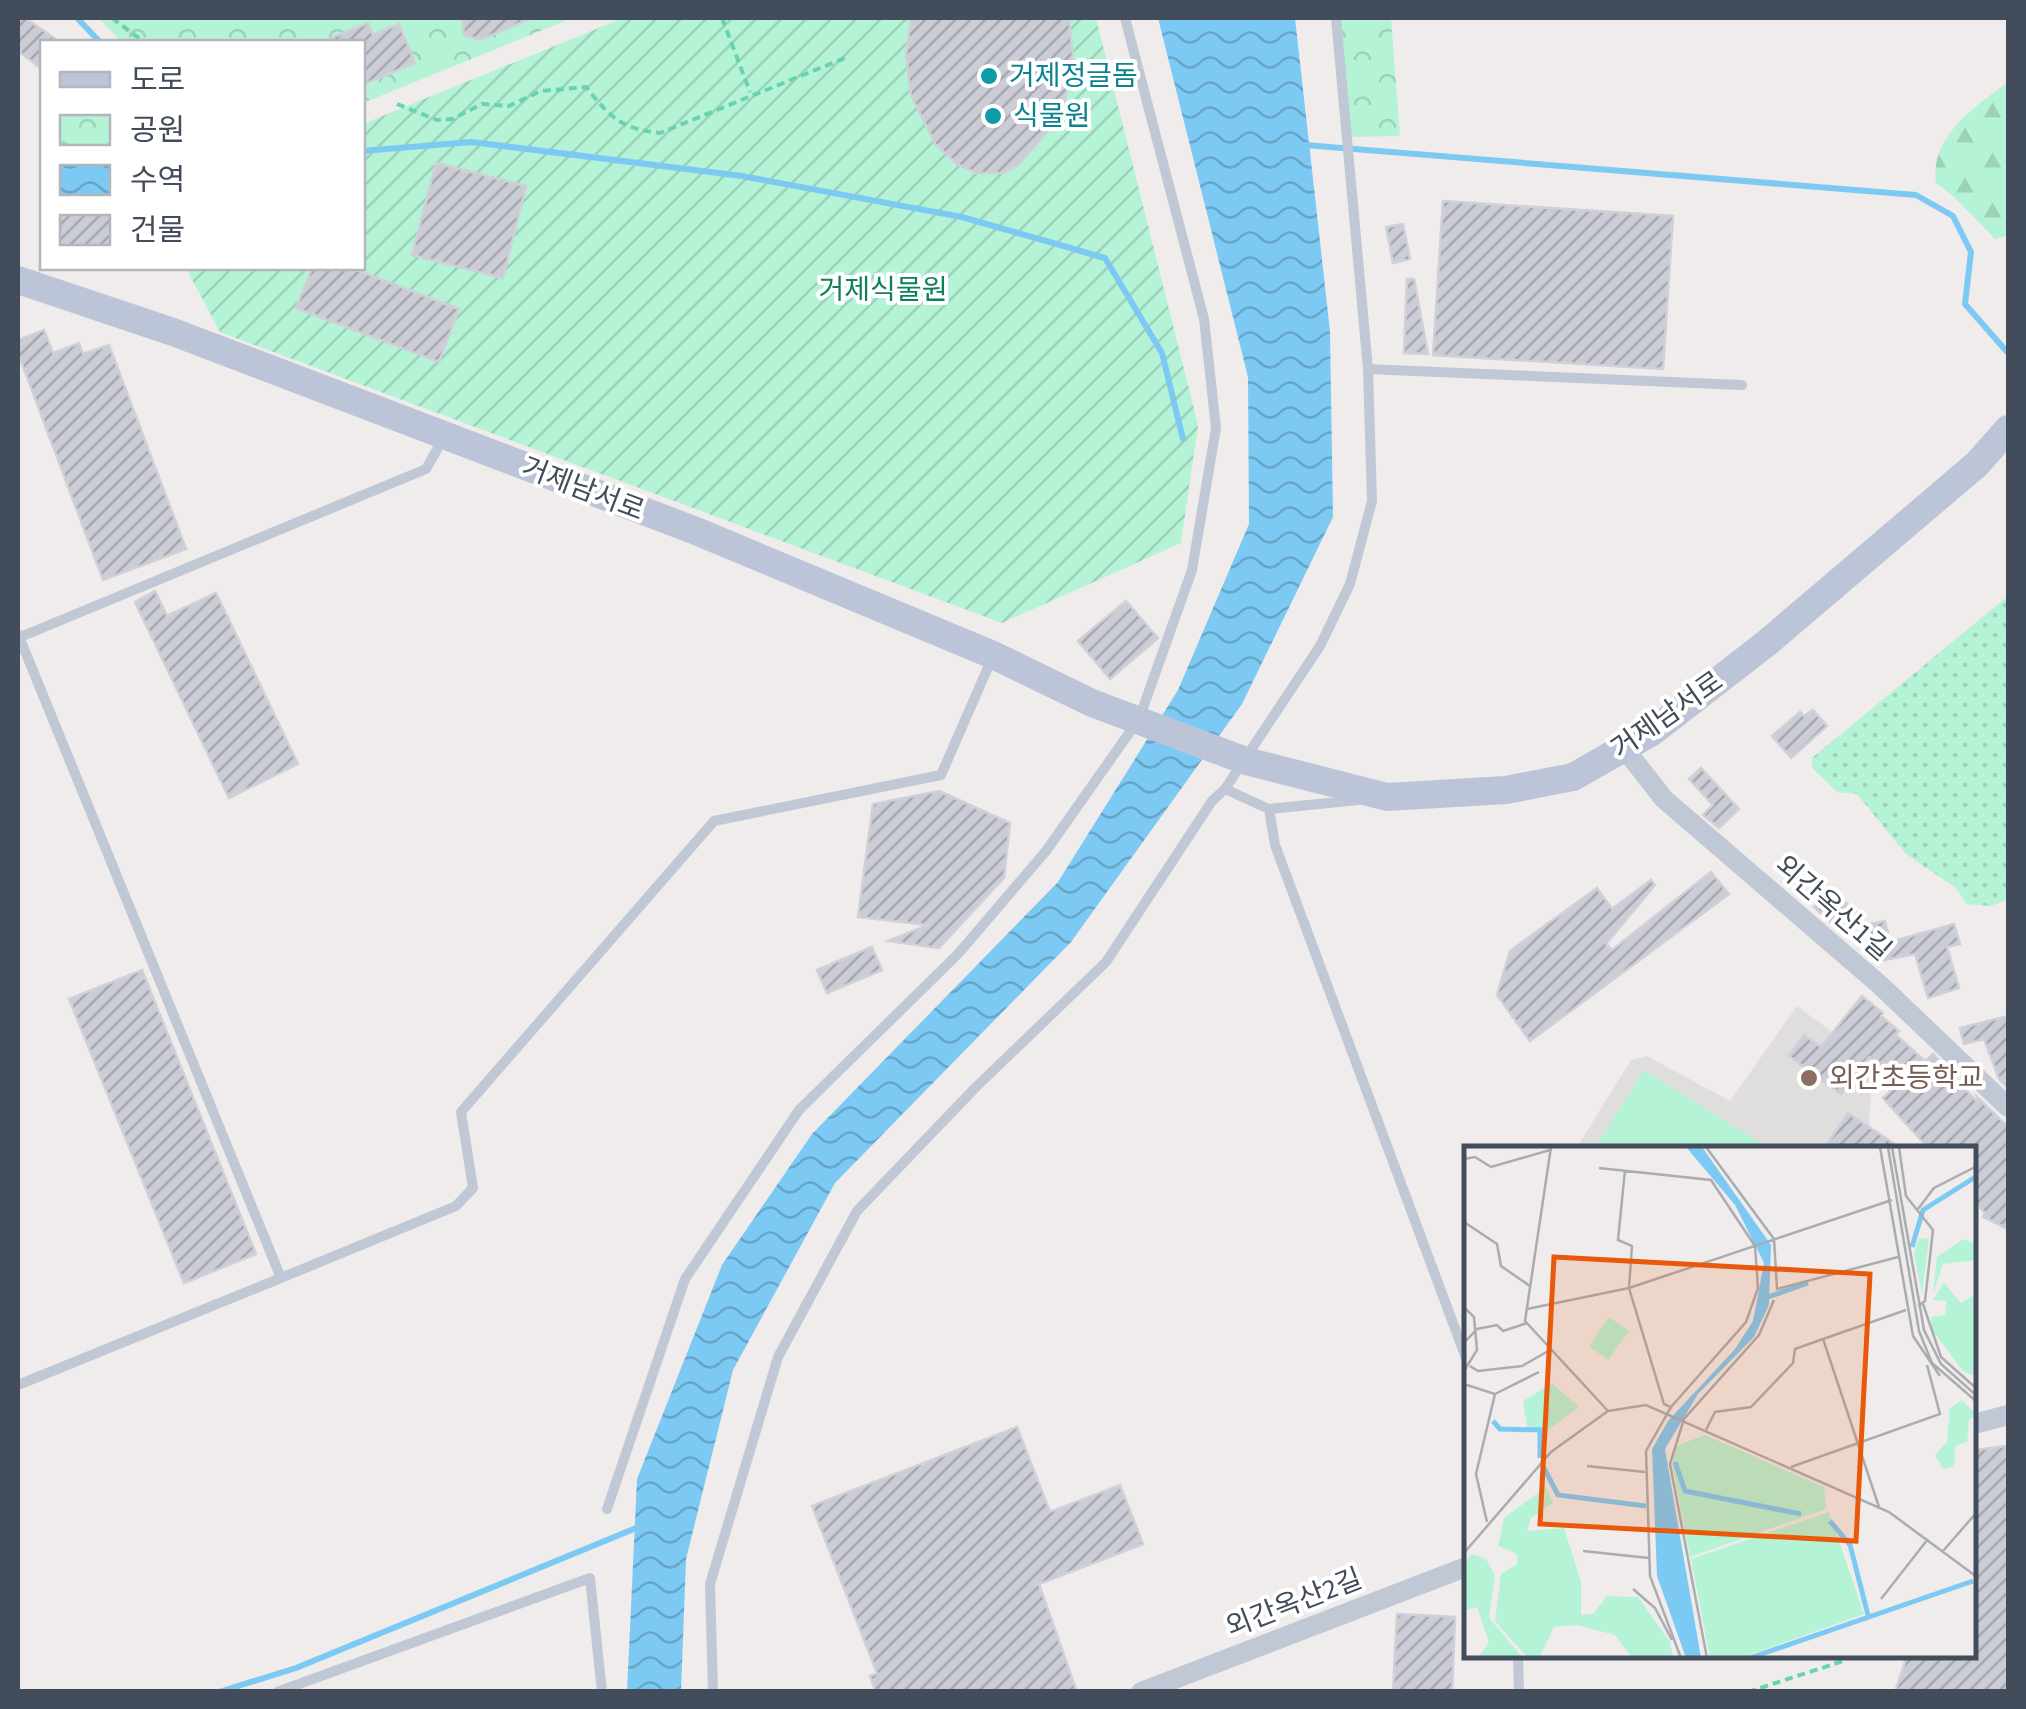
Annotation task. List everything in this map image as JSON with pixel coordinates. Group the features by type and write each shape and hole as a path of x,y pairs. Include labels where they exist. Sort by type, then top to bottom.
{"main road":[{"name":"거제남서로","path":"18,280 172,332 696,531 993,655 1092,703 1246,761 1388,797 1506,790 1573,777 1652,732 1768,642 1977,464 2008,429"}],"street":[{"name":"외간옥산1길","path":"1624,748 1664,799 1880,985 2008,1107"},
{"path":"1976,1423 2008,1415"},
{"name":"외간옥산2길","path":"1142,1692 1464,1567"}],"lane":[{"path":"606,1508 685,1279 800,1110 958,954 1046,850 1139,719 1192,570 1216,428 1204,319 1125,18"},
{"path":"713,1692 710,1584 772,1375 856,1211 976,1087 1106,962 1212,801 1246,761 1320,646 1350,584 1372,501 1368,370 1336,18"},
{"path":"1368,370 1742,385"},
{"path":"281,1278 18,636 426,469 444,436"},
{"path":"18,1385 456,1206 473,1188 461,1112 714,820 941,775 993,655"},
{"path":"1225,790 1270,808 1388,797"},
{"path":"1270,808 1275,845 1464,1353"},
{"path":"278,1692 590,1578 602,1692"},
{"path":"1518,1659 1519,1692"}],"path":[{"path":"112,18 141,40"},
{"path":"722,18 751,94"},
{"path":"397,104 436,120 452,119 482,104 510,106 541,90 586,87 609,116 634,130 660,133 845,58"},
{"path":"1748,1692 1846,1660"}],"shaded area":[{"name":"외간초등학교","path":"1797,1006 1873,1062 1868,1138 1863,1146 1578,1146 1631,1060 1647,1056 1730,1101"}],"green space":[{"path":"99,18 572,18 365,102 365,40 119,40"},
{"name":"거제식물원","path":"623,18 1096,18 1198,425 1181,543 1002,623 220,332 187,270 365,270 365,123"},
{"path":"1336,18 1391,18 1400,136 1347,137"},
{"path":"2008,82 2008,235 1995,239 1936,183 1936,166 1947,137 1957,124"},
{"path":"2008,596 2008,899 1991,906 1967,904 1956,888 1906,854 1857,794 1837,792 1812,768 1812,758"},
{"path":"1644,1070 1765,1146 1596,1146"}],"water":[{"path":"1158,18 1295,18 1330,331 1333,517 1242,704 1071,942 835,1183 733,1370 686,1559 681,1691 627,1692 637,1479 722,1265 812,1134 1058,882 1178,690 1249,524 1248,377"}],"building":[{"path":"18,18 25,18 57,40 40,40 40,68 18,51"},
{"path":"462,18 532,18 480,40 464,35"},
{"name":"거제정글돔","path":"911,18 1069,18 1073,56 1065,99 1054,124 1019,164 1003,173 976,173 957,164 936,145 911,96 906,55"},
{"path":"368,23 373,35 399,24 415,63 365,84 365,40 326,40"},
{"path":"436,163 526,186 503,278 412,255"},
{"path":"1443,201 1673,216 1663,369 1433,355"},
{"path":"1403,224 1410,259 1393,263 1386,227"},
{"path":"311,270 356,270 459,309 439,362 296,308"},
{"path":"1407,279 1414,279 1428,354 1404,353"},
{"path":"44,330 53,353 79,343 83,354 109,345 186,549 103,580 18,353 18,340"},
{"path":"155,591 167,616 216,593 298,764 229,798 135,602"},
{"path":"1126,601 1158,638 1110,679 1078,641"},
{"path":"1813,710 1827,726 1791,758 1772,736 1800,712 1804,716"},
{"path":"1701,768 1739,809 1719,828 1703,815 1713,805 1689,779"},
{"path":"939,791 1010,823 1004,878 939,948 888,941 928,925 858,917 873,804"},
{"path":"1711,872 1729,894 1530,1041 1497,995 1510,951 1597,888 1612,909 1651,880 1655,885 1606,944 1612,950"},
{"path":"1826,893 1862,917 1845,935 1814,907"},
{"path":"1885,921 1890,942 1954,924 1960,944 1947,947 1959,988 1928,998 1915,954 1874,962 1865,925"},
{"path":"872,947 882,970 827,993 817,970"},
{"path":"142,970 256,1254 184,1283 69,999"},
{"path":"1862,996 1883,1013 1881,1016 1899,1031 1896,1035 1925,1061 1933,1054 1979,1104 1977,1097 2008,1127 2008,1229 1983,1217 1985,1213 1976,1203 1976,1146 1926,1146 1883,1098 1898,1084 1869,1057 1841,1094 1789,1056 1804,1035 1821,1047"},
{"path":"2008,1016 2008,1088 1999,1079 1984,1039 1964,1044 1960,1028"},
{"path":"1848,1113 1898,1146 1826,1146"},
{"path":"1017,1427 1050,1512 1120,1485 1143,1544 1039,1584 1077,1692 876,1692 870,1676 877,1673 812,1506"},
{"path":"2007,1446 2008,1692 1895,1692 1906,1659 1976,1659 1976,1450"},
{"path":"1397,1614 1455,1617 1452,1692 1393,1692"}],"waterway":[{"path":"77,18 98,40"},
{"path":"365,151 471,142 742,176 962,217 1105,258 1162,353 1183,439"},
{"path":"1305,145 1916,195 1953,216 1971,252 1965,304 2008,353"},
{"path":"219,1692 296,1668 641,1526"}],"place":[{"name":"거제정글돔","path":"989,76"},
{"name":"식물원","path":"993,116"},
{"name":"외간초등학교","path":"1809,1078"}]}
